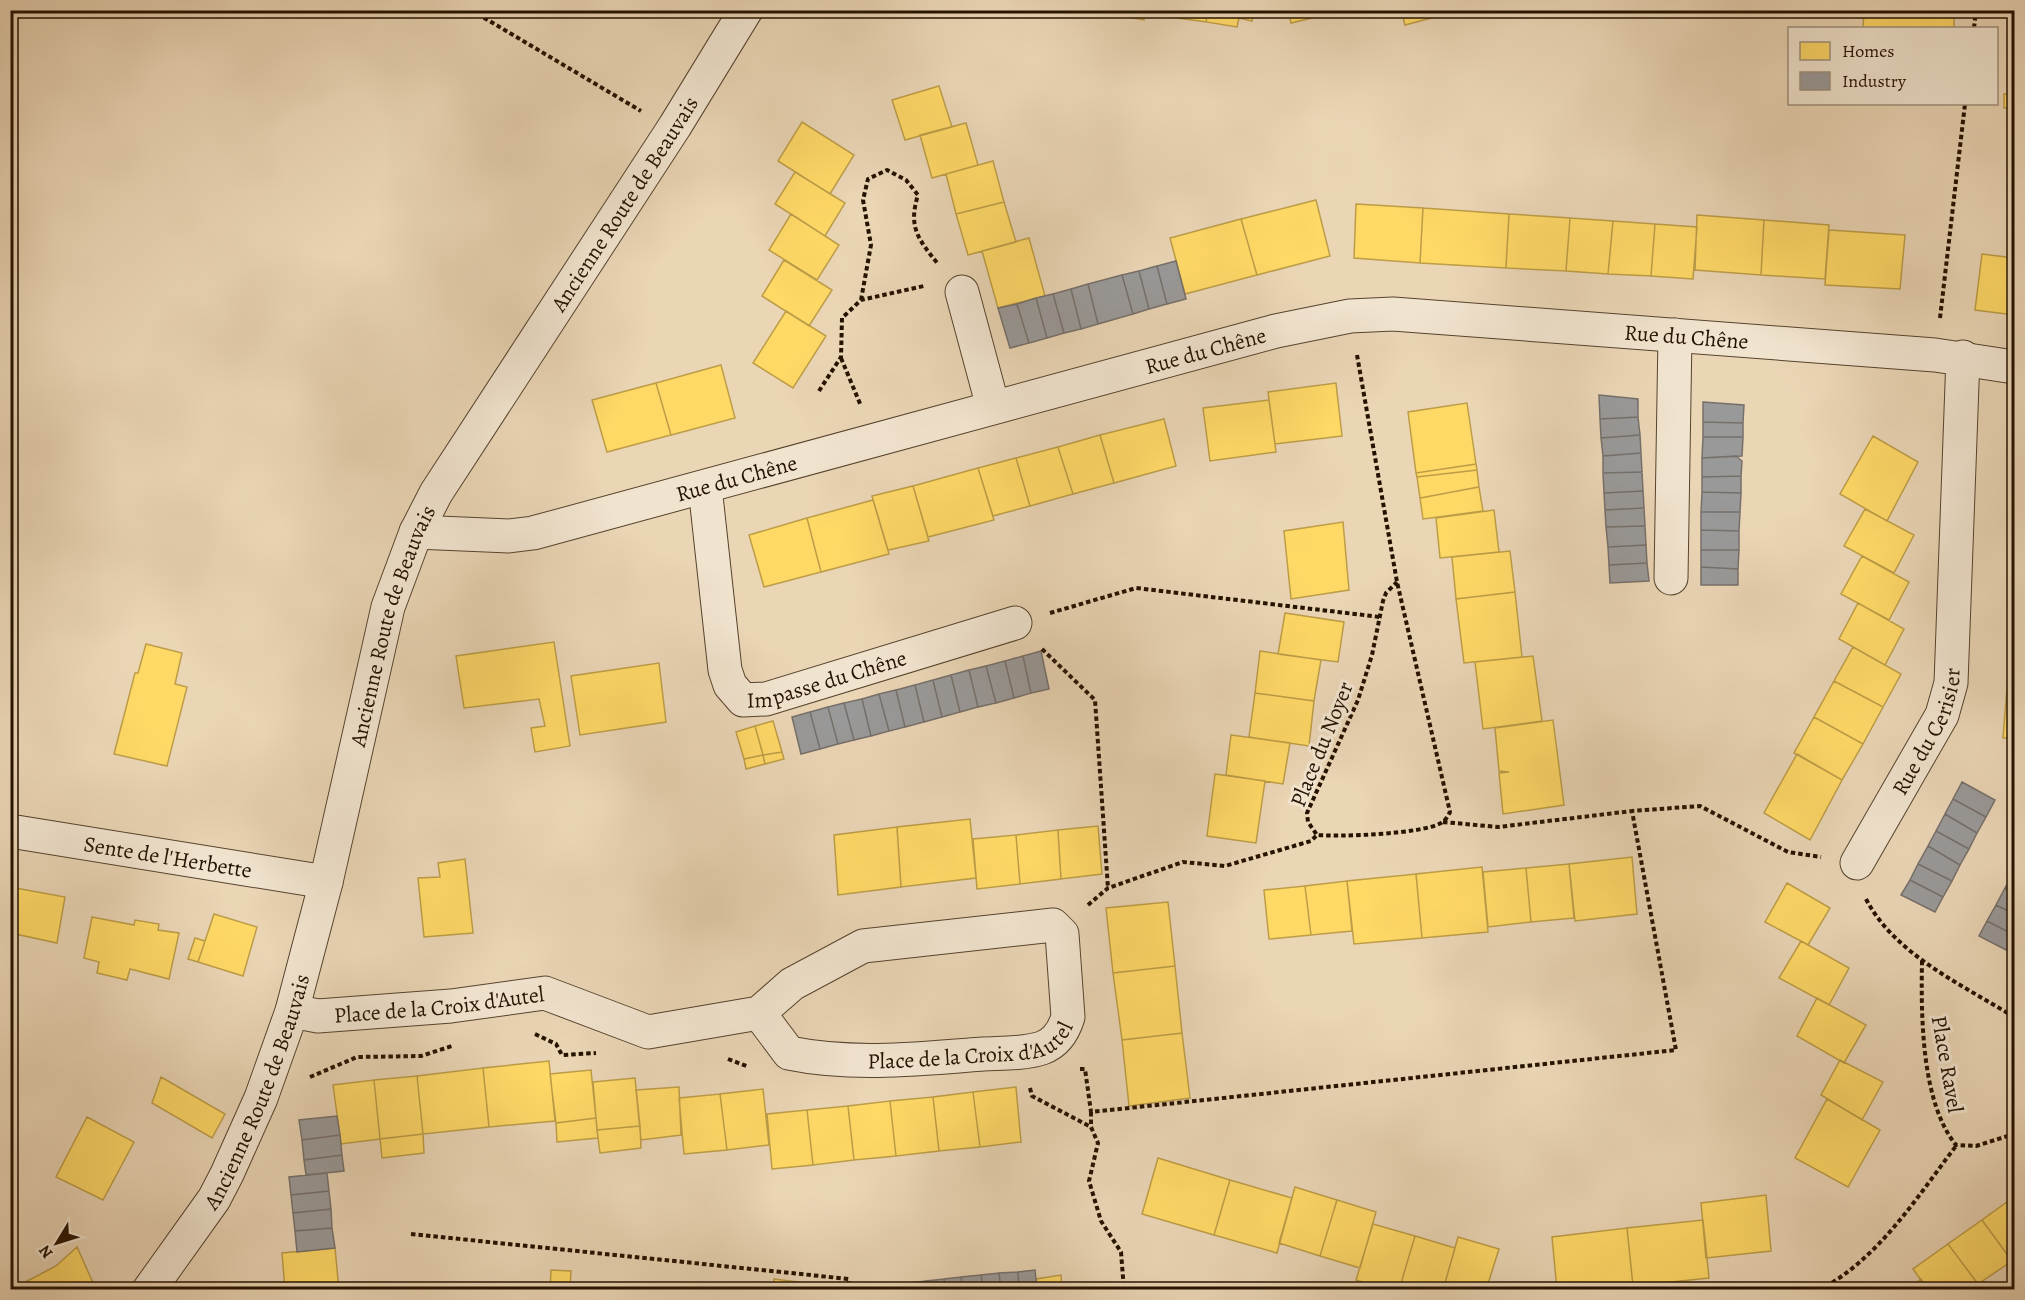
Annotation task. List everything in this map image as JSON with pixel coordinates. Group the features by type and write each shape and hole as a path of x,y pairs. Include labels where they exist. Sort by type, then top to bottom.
{"street":[{"name":"Ancienne Route de Beauvais","path":"149,1290 214,1199 227,1174 261,1098 292,1011 326,882 377,648 397,578 416,532 436,493 675,126 746,10"},
{"path":"954,282 993,407"},
{"name":"Rue du Chêne","path":"416,532 509,536 533,533 1276,331 1350,316 1393,314 1949,356 2014,367"},
{"path":"1671,578 1675,335"},
{"name":"Rue du Cerisier","path":"1857,863 1942,715 1951,683 1949,356"},
{"name":"Impasse du Chêne","path":"705,487 725,670 734,691 743,700 766,699 1015,623"},
{"name":"Sente de l'Herbette","path":"10,831 326,882"},
{"path":"759,1013 792,984 863,946 1053,926 1059,929"},
{"name":"Place de la Croix d'Autel","path":"292,1011 329,1016 451,1006 545,993 648,1032 759,1013 789,1053 818,1059 914,1060 1019,1052 1042,1048 1053,1042 1065,1027 1068,1017 1062,934 1059,929"}],"path":[{"path":"471,10 638,109 675,126"},
{"path":"1974,27 1976,10"},
{"path":"1949,356 1965,105"},
{"path":"861,300 872,245 863,200 868,178 887,170 906,180 918,195 912,216 919,239 954,282"},
{"path":"876,440 841,357 842,318 861,300 929,285"},
{"path":"1350,316 1397,582 1450,812 1443,822"},
{"path":"819,391 841,357"},
{"name":"Place du Noyer","path":"1397,582 1386,593 1372,655 1358,700 1307,813 1308,822 1317,835 1335,836 1424,828 1443,822 1498,827 1632,811 1700,806 1788,852 1857,863"},
{"path":"1108,888 1095,700 1015,623 1136,588 1380,617"},
{"path":"1091,1112 1676,1050 1632,811"},
{"path":"1059,929 1108,888 1184,862 1225,866 1311,841 1317,835"},
{"path":"1857,863 1862,890 1876,919 1922,960 2014,1017"},
{"name":"Place Ravel","path":"1922,960 1922,1038 1943,1130 1956,1145 1976,1146 2014,1134"},
{"path":"1019,1052 1032,1096 1092,1127"},
{"path":"1076,1070 1085,1069 1092,1127 1098,1143 1089,1181 1101,1221 1121,1252 1124,1290"},
{"path":"1819,1290 1836,1281 1870,1251 1907,1210 1956,1145"},
{"path":"411,1234 849,1279 848,1290"}],"building: Homes":[{"path":"1034,10 1065,10 1066,14"},
{"path":"1087,10 1146,10 1144,20"},
{"path":"1178,10 1208,10 1206,22 1178,18"},
{"path":"1208,10 1253,10 1252,21 1239,18 1237,27 1206,22"},
{"path":"1288,10 1346,10 1291,23"},
{"path":"1401,10 1461,10 1405,25"},
{"path":"1864,10 1954,12 1954,27 1863,27"},
{"path":"2010,64 2014,64 2014,139 2008,138"},
{"path":"939,86 952,127 905,140 892,100"},
{"path":"2004,94 2009,94 2009,108 2004,108"},
{"path":"802,122 854,155 830,194 778,161"},
{"path":"966,123 978,165 932,178 920,135"},
{"path":"993,161 1004,202 956,214 946,174"},
{"path":"795,172 845,203 825,236 775,204"},
{"path":"1316,200 1330,256 1257,275 1241,219"},
{"path":"1004,202 1016,242 968,255 956,214"},
{"path":"1356,204 1423,208 1420,263 1354,258"},
{"path":"1423,208 1509,214 1506,268 1420,263"},
{"path":"791,214 839,245 817,280 769,250"},
{"path":"1509,214 1570,218 1566,271 1506,268"},
{"path":"1697,215 1764,220 1761,275 1695,270"},
{"path":"1570,218 1613,221 1608,274 1566,271"},
{"path":"1241,219 1257,275 1185,294 1170,238"},
{"path":"1764,220 1829,225 1825,279 1761,275"},
{"path":"1613,221 1655,224 1651,276 1608,274"},
{"path":"1655,224 1697,227 1693,279 1651,276"},
{"path":"1829,230 1905,235 1900,289 1825,285"},
{"path":"1029,238 1045,296 998,308 982,251"},
{"path":"1982,254 2014,258 2014,315 1975,310"},
{"path":"784,260 832,290 809,326 762,296"},
{"path":"786,311 826,336 793,388 753,363"},
{"path":"721,365 735,418 671,435 656,383"},
{"path":"656,383 671,435 607,452 592,400"},
{"path":"1336,383 1342,436 1275,444 1268,392"},
{"path":"1269,400 1276,452 1210,461 1203,408"},
{"path":"1467,403 1476,464 1416,473 1408,412"},
{"path":"1164,419 1176,466 1114,483 1100,435"},
{"path":"1100,435 1114,483 1073,494 1058,447"},
{"path":"1873,436 1918,462 1887,521 1840,494"},
{"path":"1058,447 1073,494 1030,506 1016,458"},
{"path":"1016,458 1030,506 993,516 978,468"},
{"path":"1476,464 1477,470 1417,477 1416,473"},
{"path":"978,468 994,520 928,537 913,486"},
{"path":"1477,470 1479,487 1420,498 1417,477"},
{"path":"913,486 929,541 888,550 872,496"},
{"path":"2014,486 2014,551 2009,551"},
{"path":"1479,487 1483,511 1423,519 1420,498"},
{"path":"873,500 889,554 821,572 807,518"},
{"path":"1865,509 1914,535 1894,573 1844,546"},
{"path":"1494,510 1499,552 1440,558 1436,518"},
{"path":"807,518 821,572 764,587 749,535"},
{"path":"1343,522 1349,590 1291,599 1284,531"},
{"path":"1510,551 1515,592 1456,599 1452,557"},
{"path":"1862,556 1909,582 1889,620 1841,594"},
{"path":"1515,592 1522,657 1464,663 1456,599"},
{"path":"1858,603 1904,629 1885,665 1839,639"},
{"path":"2014,612 2014,676 2008,675"},
{"path":"1285,613 1344,622 1338,662 1278,654"},
{"path":"554,642 570,746 535,752 531,728 545,726 539,699 464,708 456,656"},
{"path":"146,644 182,653 175,684 187,687 167,766 114,754 135,673 138,673"},
{"path":"1853,647 1901,674 1883,707 1834,681"},
{"path":"1260,651 1321,660 1314,701 1255,693"},
{"path":"1533,656 1542,721 1483,729 1475,662"},
{"path":"659,663 666,722 580,735 571,676"},
{"path":"2008,675 2014,676 2014,738 2003,738"},
{"path":"1834,681 1883,707 1863,744 1814,717"},
{"path":"1255,693 1314,701 1309,746 1249,737"},
{"path":"1814,717 1863,744 1842,780 1794,753"},
{"path":"1553,720 1564,805 1503,814 1499,773 1509,772 1499,771 1495,728"},
{"path":"773,721 782,752 763,755 755,726"},
{"path":"755,726 763,755 744,759 736,732"},
{"path":"1231,735 1290,743 1283,784 1226,775"},
{"path":"782,752 784,759 765,764 763,755"},
{"path":"1797,754 1842,780 1810,840 1764,813"},
{"path":"763,755 765,764 746,769 744,759"},
{"path":"1215,774 1265,781 1256,843 1207,836"},
{"path":"970,819 976,878 901,887 897,827"},
{"path":"1098,826 1102,874 1061,879 1058,830"},
{"path":"897,827 901,887 838,895 834,835"},
{"path":"1058,830 1061,879 1020,884 1016,835"},
{"path":"1016,835 1020,884 977,889 973,839"},
{"path":"1632,857 1637,914 1575,921 1569,864"},
{"path":"465,859 473,933 424,937 418,878 440,877 438,863"},
{"path":"1569,864 1574,918 1531,922 1526,868"},
{"path":"1482,867 1488,932 1422,938 1416,874"},
{"path":"1526,868 1531,922 1488,927 1483,872"},
{"path":"1416,874 1422,938 1354,944 1347,881"},
{"path":"1347,881 1352,931 1311,935 1305,886"},
{"path":"1787,883 1830,908 1808,945 1765,922"},
{"path":"1305,886 1311,935 1269,939 1264,890"},
{"path":"10,887 65,897 57,943 15,934 13,943 10,942"},
{"path":"1168,902 1175,966 1113,973 1106,908"},
{"path":"214,914 257,927 243,976 198,962"},
{"path":"92,917 134,925 135,920 159,924 158,930 179,933 169,979 130,969 127,980 97,973 99,962 84,958"},
{"path":"195,938 205,941 198,962 188,959"},
{"path":"1801,941 1849,968 1829,1005 1779,978"},
{"path":"2014,947 2014,966 2007,962"},
{"path":"1175,966 1182,1033 1122,1040 1113,973"},
{"path":"1817,998 1866,1025 1844,1063 1797,1036"},
{"path":"1182,1033 1190,1098 1129,1106 1122,1040"},
{"path":"1840,1060 1883,1082 1862,1120 1821,1095"},
{"path":"549,1061 555,1121 489,1127 483,1068"},
{"path":"483,1068 489,1127 423,1134 417,1076"},
{"path":"591,1070 596,1118 556,1123 550,1074"},
{"path":"417,1076 423,1134 380,1139 374,1080"},
{"path":"161,1077 225,1114 212,1138 152,1103"},
{"path":"635,1078 640,1126 597,1130 593,1082"},
{"path":"374,1080 380,1139 341,1144 333,1085"},
{"path":"679,1087 681,1135 641,1140 636,1090"},
{"path":"1016,1087 1021,1142 980,1147 973,1092"},
{"path":"763,1089 769,1145 727,1150 720,1094"},
{"path":"973,1092 980,1147 939,1151 933,1097"},
{"path":"720,1094 727,1150 684,1154 679,1098"},
{"path":"933,1097 939,1151 896,1156 890,1101"},
{"path":"1827,1099 1880,1130 1848,1187 1795,1158"},
{"path":"890,1101 896,1156 854,1160 848,1106"},
{"path":"848,1106 854,1160 813,1165 807,1110"},
{"path":"807,1110 813,1165 772,1169 767,1114"},
{"path":"87,1117 134,1142 103,1200 56,1177"},
{"path":"596,1118 598,1138 557,1142 556,1123"},
{"path":"640,1126 641,1148 600,1153 597,1130"},
{"path":"423,1134 424,1153 382,1158 380,1139"},
{"path":"1158,1158 1230,1180 1214,1235 1142,1214"},
{"path":"1230,1180 1292,1198 1277,1253 1214,1235"},
{"path":"1295,1187 1337,1200 1320,1256 1279,1243"},
{"path":"1766,1195 1771,1251 1706,1258 1701,1203"},
{"path":"2014,1197 2014,1259 2012,1261 1982,1220"},
{"path":"1337,1200 1376,1212 1360,1268 1320,1256"},
{"path":"1703,1220 1709,1278 1633,1286 1627,1228"},
{"path":"1982,1220 2012,1261 1978,1284 1948,1244"},
{"path":"1373,1224 1415,1236 1399,1290 1388,1290 1356,1280"},
{"path":"1627,1228 1633,1286 1557,1290 1552,1237"},
{"path":"1415,1236 1455,1248 1443,1290 1399,1290"},
{"path":"1458,1237 1499,1249 1486,1290 1443,1290"},
{"path":"1948,1244 1978,1284 1971,1290 1928,1290 1913,1269"},
{"path":"77,1247 94,1285 88,1290 10,1290 56,1266"},
{"path":"335,1248 339,1290 285,1290 282,1253"},
{"path":"551,1270 571,1271 570,1290 550,1290"},
{"path":"1061,1275 1062,1290 1037,1290 1036,1279"},
{"path":"774,1279 838,1287 838,1290 773,1290"},
{"path":"1921,1279 1928,1290 1907,1290"}],"building: Industry":[{"path":"1176,261 1186,299 1167,304 1157,266"},
{"path":"1157,266 1167,304 1149,309 1139,271"},
{"path":"1139,271 1149,309 1133,314 1122,275"},
{"path":"1122,275 1133,314 1098,324 1088,284"},
{"path":"1088,284 1098,324 1081,329 1071,289"},
{"path":"1071,289 1081,329 1064,333 1053,294"},
{"path":"1053,294 1064,333 1047,338 1036,298"},
{"path":"1036,298 1047,338 1029,343 1017,304"},
{"path":"1017,304 1029,343 1010,348 998,308"},
{"path":"1599,395 1638,399 1638,417 1600,419"},
{"path":"1703,402 1744,405 1743,423 1703,422"},
{"path":"1638,417 1640,435 1601,438 1600,419"},
{"path":"1703,422 1743,423 1743,437 1703,437"},
{"path":"1640,435 1641,453 1603,456 1601,438"},
{"path":"1703,437 1743,437 1742,456 1702,458"},
{"path":"1641,453 1642,472 1603,473 1603,456"},
{"path":"1736,456 1742,461 1741,476 1702,477 1702,458"},
{"path":"1642,472 1643,491 1604,493 1603,473"},
{"path":"1741,476 1741,493 1702,492 1702,477"},
{"path":"1643,491 1644,508 1605,510 1604,493"},
{"path":"1702,492 1741,493 1740,512 1701,512"},
{"path":"1644,508 1645,526 1606,527 1605,510"},
{"path":"1701,512 1740,512 1739,531 1701,530"},
{"path":"1645,526 1646,545 1608,547 1606,527"},
{"path":"1701,530 1739,531 1739,550 1701,550"},
{"path":"1646,545 1647,563 1609,565 1608,547"},
{"path":"1701,550 1739,550 1738,569 1701,567"},
{"path":"1647,563 1649,581 1610,583 1609,565"},
{"path":"1701,567 1738,569 1738,585 1701,585"},
{"path":"1041,651 1049,689 1031,693 1023,656"},
{"path":"1023,656 1031,693 1014,698 1005,661"},
{"path":"1005,661 1014,698 996,703 986,666"},
{"path":"986,666 996,703 978,707 969,670"},
{"path":"969,670 978,707 960,712 951,675"},
{"path":"951,675 960,712 942,717 933,680"},
{"path":"933,680 942,717 924,722 915,685"},
{"path":"915,685 924,722 905,727 896,690"},
{"path":"896,690 905,727 889,731 879,694"},
{"path":"879,694 889,731 871,736 862,699"},
{"path":"862,699 871,736 854,740 844,703"},
{"path":"844,703 854,740 838,744 828,707"},
{"path":"828,707 838,744 820,749 810,712"},
{"path":"810,712 820,749 801,754 792,717"},
{"path":"1962,782 1995,800 1986,817 1953,799"},
{"path":"1953,799 1986,817 1977,833 1945,814"},
{"path":"1945,814 1977,833 1969,849 1936,831"},
{"path":"1936,831 1969,849 1960,865 1928,846"},
{"path":"1928,846 1960,865 1952,881 1918,864"},
{"path":"1918,864 1952,881 1943,897 1910,880"},
{"path":"2014,872 2014,893 2005,888"},
{"path":"1910,880 1943,897 1935,912 1901,895"},
{"path":"2005,888 2014,893 2014,914 1996,905"},
{"path":"1996,905 2014,914 2014,935 1987,921"},
{"path":"1987,921 2014,935 2012,953 1979,936"},
{"path":"337,1116 340,1135 302,1140 299,1120"},
{"path":"340,1135 342,1155 304,1160 302,1140"},
{"path":"342,1155 344,1171 306,1175 304,1160"},
{"path":"327,1173 329,1191 291,1195 289,1177"},
{"path":"329,1191 331,1209 293,1213 291,1195"},
{"path":"331,1209 332,1228 295,1231 293,1213"},
{"path":"332,1228 335,1248 297,1252 295,1231"},
{"path":"1035,1270 1037,1290 1019,1290 1018,1272"},
{"path":"1018,1272 1019,1290 1001,1290 999,1273"},
{"path":"999,1273 1001,1290 983,1290 981,1275"},
{"path":"981,1275 983,1290 963,1290 961,1277"},
{"path":"961,1277 963,1290 945,1290 944,1279"},
{"path":"944,1279 945,1290 927,1290 926,1281"},
{"path":"926,1281 927,1290 908,1290 908,1283"},
{"path":"908,1283 908,1290 891,1290 891,1284"},
{"path":"891,1284 891,1290 873,1290 873,1285"}]}
